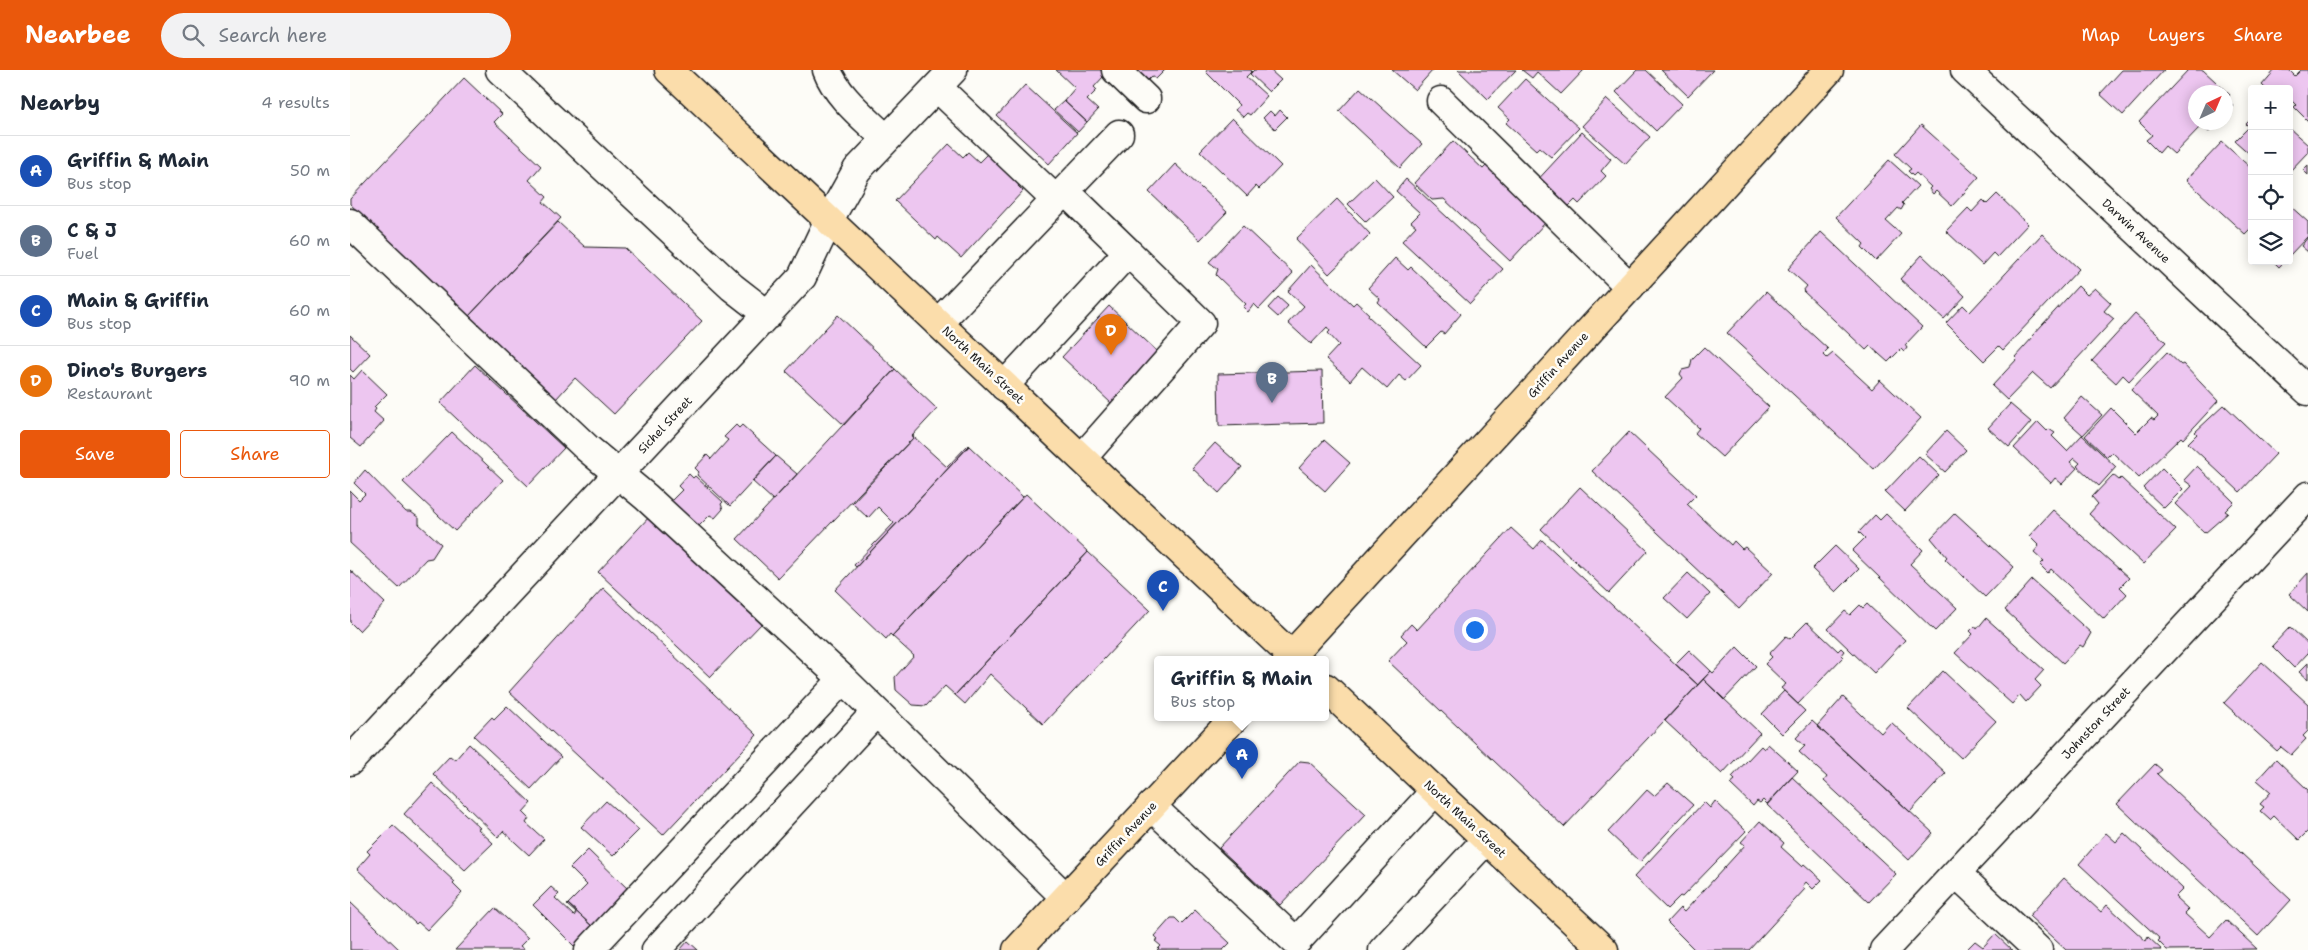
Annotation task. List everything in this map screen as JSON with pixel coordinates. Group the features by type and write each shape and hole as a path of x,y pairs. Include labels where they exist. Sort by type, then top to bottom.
{"main road":[{"name":"North Main Street","path":"669,70 1082,458 1288,656"},
{"name":"Griffin Avenue","path":"1294,656 1829,70"},
{"name":"North Main Street","path":"1329,691 1487,839 1593,946"},
{"name":"Griffin Avenue","path":"1017,950 1231,721"}],"street":[{"path":"500,70 732,287 768,315"},
{"path":"827,70 831,79 842,93 886,140"},
{"path":"1116,70 1146,99"},
{"name":"Darwin Avenue","path":"1965,70 2308,391"},
{"path":"945,79 1060,196 1128,252 1201,323 1082,458"},
{"name":"Sichel Street","path":"350,761 802,277 829,220 857,170 945,79"},
{"path":"1441,100 1630,287"},
{"path":"938,323 1119,134"},
{"path":"350,224 587,448 619,474 843,680 1066,898"},
{"path":"1004,386 1128,252"},
{"name":"Johnston Street","path":"1884,950 2308,496"},
{"path":"589,950 843,680"},
{"path":"656,950 876,712"},
{"path":"1151,806 1296,942 1435,791"},
{"path":"1383,950 1487,839"},
{"path":"1956,873 2038,950"}],"building":[{"path":"1056,70 1109,70 1114,75 1108,81 1103,77 1094,87 1097,90 1087,100 1098,110 1087,122 1064,101 1075,88"},
{"path":"1134,70 1165,70 1156,79 1152,76 1148,80"},
{"path":"1207,70 1250,70 1252,71 1246,77 1267,96 1250,115 1247,113 1243,117 1235,110 1239,105 1206,72"},
{"path":"1254,70 1270,70 1281,80 1269,92 1250,74"},
{"path":"1392,70 1433,70 1415,90"},
{"path":"1458,70 1516,70 1488,99"},
{"path":"1522,70 1584,70 1561,94 1537,72 1532,78"},
{"path":"1637,70 1646,70 1682,104 1656,131 1616,92"},
{"path":"1661,70 1713,70 1688,96"},
{"path":"2122,70 2164,70 2123,115 2100,94"},
{"path":"2188,70 2203,70 2219,85 2188,85 2188,130 2197,130 2174,154 2165,146 2159,153 2146,140 2152,135 2139,122"},
{"path":"2275,70 2289,70 2295,76 2301,70 2308,70 2308,121 2294,107 2296,105 2293,102 2293,85 2262,85"},
{"path":"464,78 502,114 494,122 541,166 529,180 547,197 543,202 561,218 469,316 350,204 350,199"},
{"path":"1525,79 1579,128 1551,157 1539,147 1536,150 1506,123 1510,119 1498,108"},
{"path":"1025,85 1077,133 1049,164 997,116"},
{"path":"1360,88 1422,144 1400,168 1339,111"},
{"path":"1607,99 1650,137 1625,164 1582,126"},
{"path":"1064,101 1087,122 1078,132 1054,110"},
{"path":"1280,110 1287,117 1275,129 1263,118 1270,111 1275,116"},
{"path":"1232,118 1281,166 1259,189 1256,186 1247,196 1200,151"},
{"path":"1921,125 1979,177 1952,206 1936,191 1933,194 1929,189 1931,187 1916,173 1913,176 1908,171 1911,169 1895,154"},
{"path":"2248,128 2248,152 2235,141"},
{"path":"1582,132 1611,159 1601,171 1606,176 1579,204 1575,200 1563,212 1533,185"},
{"path":"2293,132 2308,145 2308,152 2293,168"},
{"path":"1453,141 1483,169 1486,166 1546,222 1510,261 1444,199 1432,200 1414,183"},
{"path":"2222,142 2248,165 2248,231 2245,234 2186,180"},
{"path":"949,144 963,157 968,152 979,162 990,151 1022,181 1018,186 1023,191 961,258 938,237 936,240 895,201"},
{"path":"1889,160 1918,186 1902,203 1904,205 1901,210 1898,208 1886,221 1901,234 1876,261 1862,247 1864,244 1836,217"},
{"path":"1175,164 1227,212 1200,240 1149,192"},
{"path":"2308,165 2308,175 2303,170"},
{"path":"1375,178 1393,197 1366,222 1348,204"},
{"path":"1406,179 1503,269 1470,304 1402,241 1416,226 1411,222 1420,213 1396,191"},
{"path":"1997,194 2028,224 1997,257 1993,253 1982,265 1946,231 1968,208 1972,212 1983,200 1987,204"},
{"path":"1337,199 1370,234 1329,274 1296,239"},
{"path":"2293,209 2308,222 2308,236 2293,252"},
{"path":"558,222 585,247 625,248 702,321 614,414 575,378 556,399 469,316"},
{"path":"1243,226 1293,273 1259,309 1254,304 1248,312 1243,307 1246,304 1216,275 1218,269 1209,262"},
{"path":"1821,232 1922,327 1905,345 1907,348 1904,352 1901,349 1888,362 1870,346 1866,350 1803,291 1807,286 1788,269"},
{"path":"2042,234 2079,269 2003,350 1999,346 1984,361 1946,323 1963,305 1970,312"},
{"path":"2308,237 2308,252 2301,246"},
{"path":"1922,255 1965,296 1944,319 1900,279"},
{"path":"1395,258 1408,270 1411,267 1461,314 1444,334 1441,332 1426,347 1378,302 1380,299 1368,288"},
{"path":"1311,265 1353,305 1356,302 1369,314 1368,316 1421,365 1406,381 1399,375 1387,389 1362,367 1350,381 1326,359 1339,345 1328,333 1330,331 1327,327 1311,344 1288,323 1304,306 1288,291"},
{"path":"2078,286 2087,295 2095,288 2111,303 2104,311 2114,319 2050,388 2033,373 2007,400 1992,386 2017,359 2015,357 2032,336"},
{"path":"1766,292 1828,349 1823,354 1827,358 1833,353 1872,389 1880,380 1921,418 1874,469 1727,333"},
{"path":"1278,297 1288,306 1278,317 1268,308"},
{"path":"1109,306 1159,353 1112,404 1062,357"},
{"path":"2135,314 2166,342 2129,381 2123,375 2116,383 2092,361"},
{"path":"838,315 895,369 844,425 786,371"},
{"path":"350,335 370,354 353,372 350,369"},
{"path":"1704,347 1769,407 1722,457 1695,433 1699,428 1665,397 1683,378 1680,374 1682,370 1690,368 1692,359"},
{"path":"2167,352 2181,365 2183,364 2218,401 2183,439 2181,437 2139,478 2112,452 2107,457 2085,436 2111,408 2136,433 2151,418 2154,420 2158,416 2131,390"},
{"path":"475,365 564,448 528,486 440,403"},
{"path":"895,369 937,409 912,436 914,437 778,578 737,539"},
{"path":"362,370 387,394 374,407 376,409 374,412 384,421 361,447 350,438 350,375 354,379"},
{"path":"1322,371 1323,423 1219,426 1218,374"},
{"path":"2082,397 2102,415 2083,435 2064,418"},
{"path":"2010,404 2031,422 2009,447 1988,428"},
{"path":"2224,405 2276,454 2240,492 2188,443 2197,434 2195,432"},
{"path":"2038,422 2047,431 2049,429 2055,433 2052,436 2067,451 2082,435 2116,467 2099,486 2077,466 2080,463 2074,458 2070,462 2077,468 2062,484 2055,478 2051,483 2014,448"},
{"path":"736,425 739,428 742,425 776,456 730,506 697,475 699,472 695,468 707,455 711,459 728,440 724,437"},
{"path":"1946,431 1966,450 1945,472 1925,454"},
{"path":"452,432 503,480 455,531 403,482"},
{"path":"1629,432 1696,495 1687,504 1731,545 1734,541 1742,549 1745,547 1773,573 1739,609 1592,471"},
{"path":"914,437 947,467 969,446 856,567 854,565 894,523 878,507 868,518 852,503"},
{"path":"1324,440 1350,463 1325,491 1299,468"},
{"path":"1215,443 1242,467 1219,493 1192,468"},
{"path":"969,446 1023,497 892,636 890,634 886,639 835,590"},
{"path":"776,456 797,474 773,500 752,481"},
{"path":"1919,456 1939,475 1905,511 1885,492"},
{"path":"2197,466 2234,502 2225,511 2228,513 2205,533 2175,504 2192,486 2184,480"},
{"path":"2162,468 2183,489 2164,508 2143,488"},
{"path":"365,470 406,512 411,512 419,518 419,524 441,544 432,558 426,559 399,588 350,543 350,491 359,500 365,494 354,483"},
{"path":"689,474 693,478 695,476 723,502 721,504 723,509 715,518 710,515 698,527 671,501 682,490 678,486"},
{"path":"2113,475 2119,480 2121,478 2176,530 2143,564 2089,514 2098,504 2092,497"},
{"path":"1580,487 1648,551 1609,593 1541,529"},
{"path":"1026,494 1088,552 955,695 945,686 926,706 913,705 896,690 895,677 914,656 892,636"},
{"path":"2053,510 2129,578 2120,587 2127,594 2104,619 2051,569 2048,573 2040,565 2044,561 2034,552 2039,546 2029,536"},
{"path":"1955,513 2014,567 1985,597 1945,559 1947,557 1931,538"},
{"path":"1886,514 1923,550 1910,564 1957,608 1935,631 1852,551 1865,538 1859,532 1875,515 1880,520"},
{"path":"651,515 763,622 710,677 598,572"},
{"path":"1511,528 1534,549 1542,540 1698,685 1564,827 1388,661 1407,641 1401,635 1411,624 1417,630"},
{"path":"1835,546 1859,569 1836,592 1812,569"},
{"path":"1088,552 1150,610 1043,724 990,674 965,704 955,695"},
{"path":"350,570 385,603 359,631 350,622"},
{"path":"1688,573 1710,594 1687,619 1664,598"},
{"path":"2308,573 2308,612 2289,594"},
{"path":"2032,580 2091,633 2083,647 2080,645 2063,663 2005,610"},
{"path":"603,588 757,735 663,835 509,692"},
{"path":"1867,604 1905,640 1874,673 1828,629 1845,611 1850,615 1860,605 1863,608"},
{"path":"1986,618 2044,670 2035,680 2041,686 2026,702 2020,695 2012,704 1955,653 1973,634 1970,631 1975,626 1977,629"},
{"path":"1807,622 1838,651 1841,648 1844,651 1841,655 1843,657 1798,704 1781,688 1786,684 1765,664 1772,657 1769,654 1786,636 1790,639"},
{"path":"2290,627 2308,644 2308,653 2294,668 2272,646"},
{"path":"1737,647 1756,666 1724,700 1703,679 1711,671 1713,673"},
{"path":"1689,650 1711,671 1698,685 1675,664"},
{"path":"2262,662 2308,704 2308,731 2303,736 2306,739 2291,755 2281,747 2277,751 2224,703"},
{"path":"2308,663 2308,680 2299,672"},
{"path":"1943,671 1996,721 1961,758 1908,708"},
{"path":"1703,679 1760,733 1722,774 1665,721"},
{"path":"1784,691 1805,711 1782,734 1762,714"},
{"path":"1843,697 1881,733 1891,722 1946,773 1910,812 1817,726"},
{"path":"507,706 561,757 531,789 474,736 492,717 494,719"},
{"path":"1812,721 1933,833 1909,860 1824,781 1827,777 1799,752 1805,746 1796,738"},
{"path":"469,744 531,803 523,812 529,818 526,823 544,839 529,855 503,831 498,837 433,774 450,756 455,760"},
{"path":"1768,744 1798,771 1767,804 1763,800 1760,803 1757,801 1753,806 1730,784 1735,780 1732,777 1761,746 1764,749"},
{"path":"2276,759 2308,790 2308,831 2299,840 2274,816 2270,820 2260,811 2264,807 2260,804 2271,792 2257,780"},
{"path":"1300,761 1309,762 1366,814 1280,905 1219,848"},
{"path":"2155,764 2162,770 2157,774 2291,900 2258,936 2117,804"},
{"path":"1792,777 1896,874 1869,902 1767,805"},
{"path":"432,783 480,828 478,829 493,843 465,870 404,814"},
{"path":"1668,783 1693,805 1640,862 1608,832 1647,790 1654,796"},
{"path":"606,801 639,830 613,856 581,827"},
{"path":"1715,801 1746,831 1682,897 1680,896 1667,909 1634,877 1704,802 1710,808"},
{"path":"1760,821 1784,843 1781,847 1802,866 1804,864 1822,880 1813,889 1806,882 1802,887 1805,889 1749,950 1695,950 1667,922 1680,908 1684,912 1745,845 1741,842"},
{"path":"393,825 455,882 453,884 462,893 427,930 418,922 416,924 357,869 370,854 367,851"},
{"path":"2106,833 2116,842 2124,833 2183,889 2175,897 2188,909 2184,913 2210,937 2226,920 2257,949 2167,950 2158,941 2160,939 2079,864"},
{"path":"588,850 630,891 594,928 568,904 587,885 570,868"},
{"path":"2064,878 2101,912 2107,905 2146,941 2148,937 2162,950 2066,950 2029,916"},
{"path":"551,887 559,894 555,898 574,916 576,913 568,904 594,928 591,928 574,946 533,905"},
{"path":"350,902 400,950 350,950"},
{"path":"495,908 528,938 520,946 525,950 455,950"},
{"path":"1195,910 1230,943 1223,950 1157,950 1161,946 1155,941 1158,939 1155,936 1171,918 1175,918 1181,924"},
{"path":"1995,934 2012,950 1966,950 1975,941 1983,947"},
{"path":"688,941 698,950 680,950"}],"place":[{"name":"Dino's Burgers","path":"1111,355"},
{"name":"C & J","path":"1272,403"},
{"name":"Main & Griffin","path":"1163,611"},
{"name":"Griffin & Main","path":"1242,779"}]}
